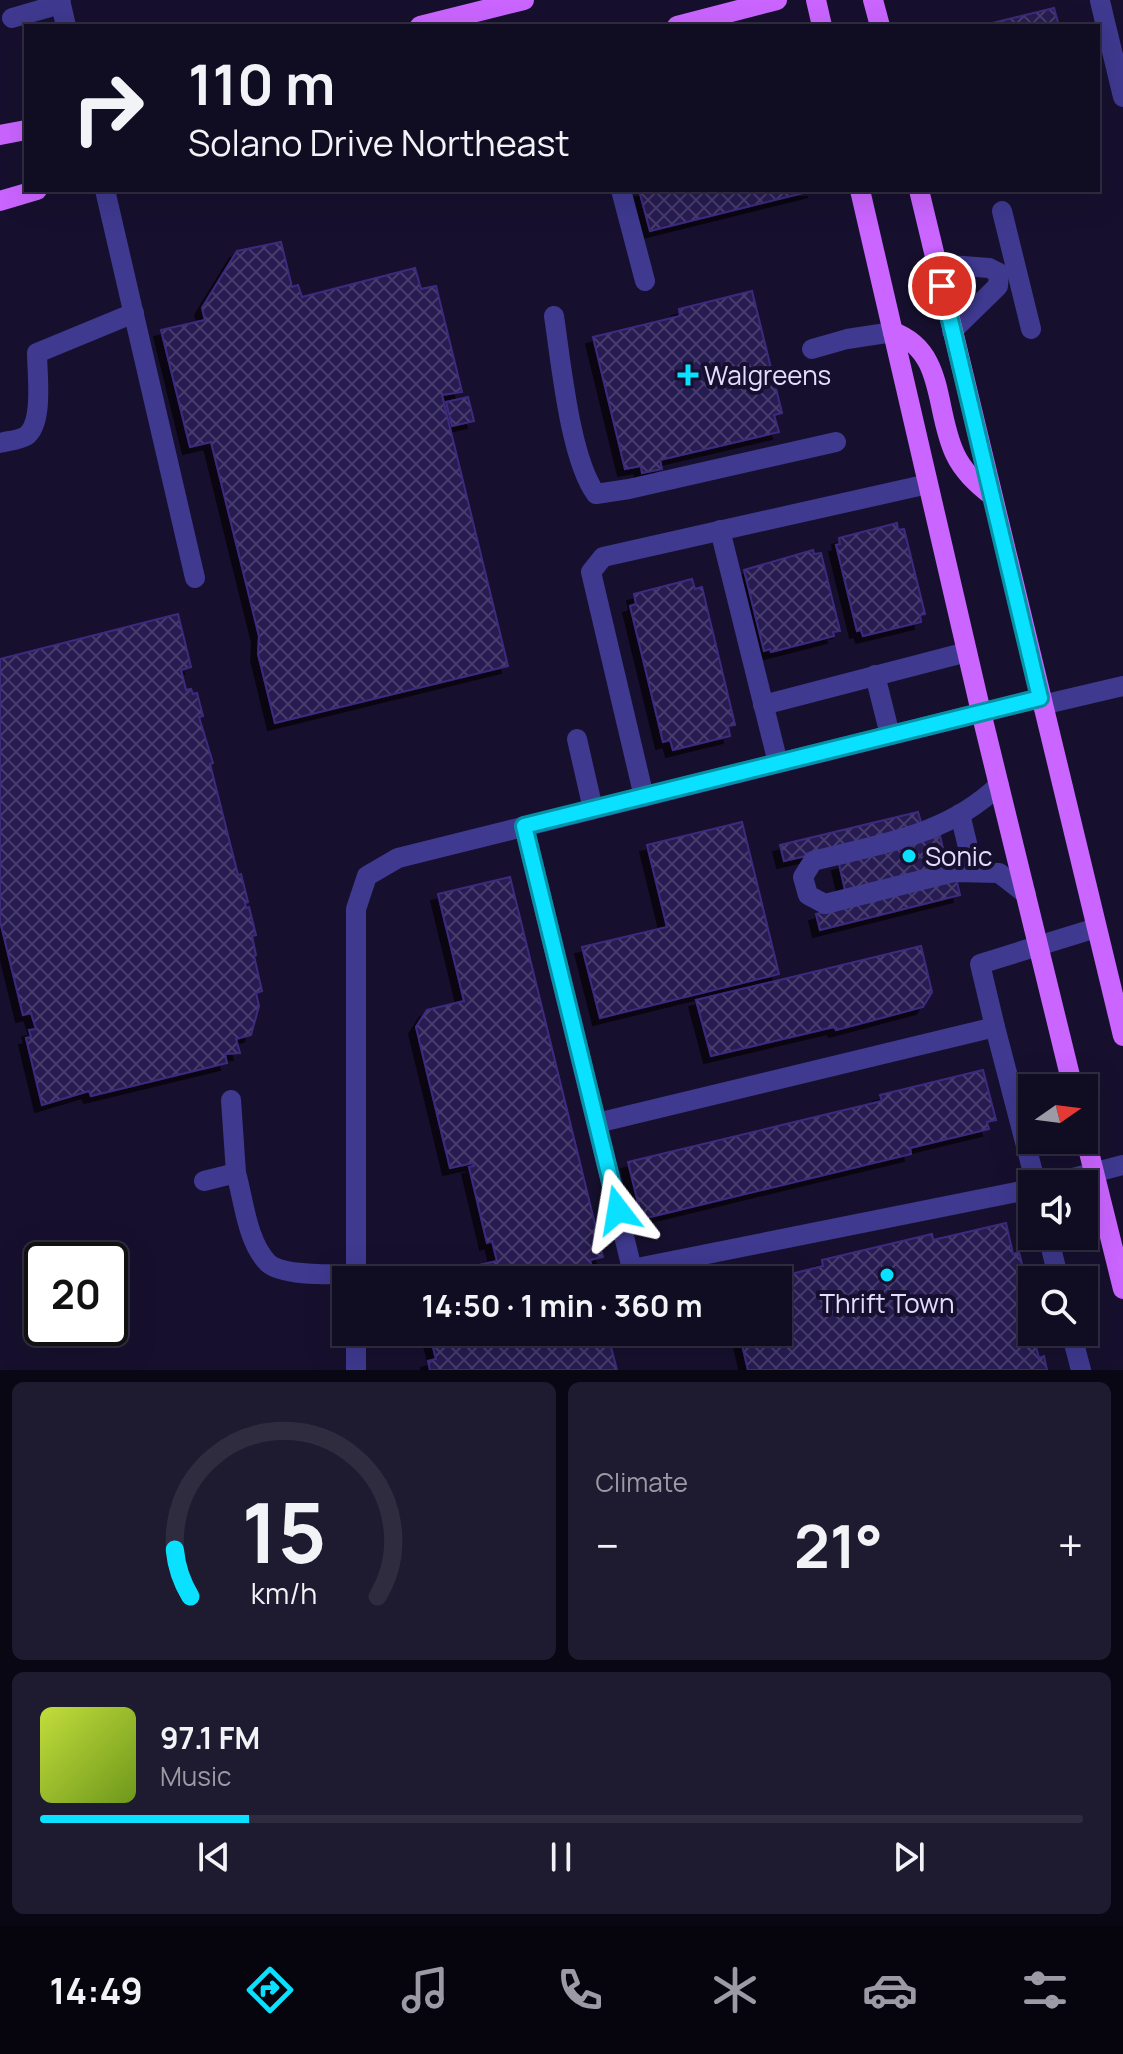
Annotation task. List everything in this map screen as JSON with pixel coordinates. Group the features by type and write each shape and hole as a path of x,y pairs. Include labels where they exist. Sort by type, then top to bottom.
{"main road":[{"path":"428,24 524,0"},
{"path":"695,24 746,17 777,0"},
{"path":"816,0 822,24"},
{"path":"873,0 879,24"},
{"path":"0,135 24,130"},
{"path":"0,201 30,192"},
{"path":"860,192 981,712 1070,1074"},
{"path":"919,192 1123,1036"},
{"path":"893,332 908,337 922,348 933,373 954,453 970,478 991,495"},
{"path":"1098,1188 1123,1289"}],"street":[{"path":"1101,0 1123,97"},
{"path":"12,18 60,2 66,24"},
{"path":"105,192 195,578"},
{"path":"622,192 645,281"},
{"path":"1002,211 1008,276 1031,329"},
{"path":"936,264 989,268 1008,276"},
{"path":"952,331 1008,276"},
{"path":"0,443 25,437 35,424 37,353 134,313"},
{"path":"554,316 569,411 586,480 596,494 836,442"},
{"path":"812,349 847,339 893,332"},
{"path":"644,797 591,572 603,557 928,484"},
{"path":"720,530 778,763"},
{"path":"763,705 967,652"},
{"path":"875,675 890,735"},
{"path":"356,1266 356,909 367,876 398,858 524,826 981,712 1123,686"},
{"path":"577,739 593,809"},
{"path":"999,785 982,802 923,834 813,861 803,877 805,886 808,895 825,904 954,872 974,872 999,873 1026,894"},
{"path":"960,814 974,872"},
{"path":"524,826 632,1269 1018,1192"},
{"path":"1032,1170 980,964 1096,928"},
{"path":"597,1123 995,1027"},
{"path":"231,1100 236,1173 254,1240 269,1265 293,1272 332,1275"},
{"path":"1098,1171 1123,1165"},
{"path":"204,1181 236,1173"},
{"path":"356,1346 356,1370"},
{"path":"1075,1346 1081,1370"}],"building":[{"path":"1054,8 1058,24 988,24"},
{"path":"640,192 807,192 650,231"},
{"path":"281,242 292,287 298,285 302,297 415,268 421,289 436,286 462,392 442,395 508,666 275,723 258,654 259,636 211,442 190,447 161,330 205,320 202,308 237,251"},
{"name":"Walgreens","path":"752,291 782,413 774,415 779,432 660,460 662,469 642,473 641,466 625,469 593,337 680,316 679,309"},
{"path":"468,397 474,421 452,426 446,402"},
{"path":"897,523 898,530 904,529 925,614 920,615 921,622 863,636 861,630 857,631 836,545 840,544 839,538"},
{"path":"813,550 814,554 821,553 840,631 833,632 834,636 771,652 770,649 764,651 744,570"},
{"path":"692,579 695,589 702,587 735,725 728,726 730,736 673,750 670,740 663,742 630,606 636,604 634,594"},
{"path":"178,614 191,667 181,670 186,690 197,693 203,716 199,717 213,763 210,764 238,875 241,874 248,902 245,903 246,908 249,907 256,935 252,936 254,956 262,991 256,993 259,1006 251,1035 236,1039 240,1053 225,1054 227,1063 91,1096 89,1091 42,1105 26,1038 31,1037 29,1030 36,1029 31,1013 23,1015 0,921 0,659"},
{"path":"918,812 923,829 784,861 780,845"},
{"path":"742,822 779,974 600,1018 582,947 667,927 647,845"},
{"name":"Sonic","path":"940,836 948,869 845,890 839,864"},
{"path":"510,877 603,1257 590,1260 592,1266 474,1266 497,1261 492,1241 487,1243 469,1167 474,1166 473,1163 450,1168 416,1027 427,1010 464,1001 438,894"},
{"path":"956,878 960,895 820,930 816,914"},
{"path":"921,946 932,992 923,1007 836,1030 834,1027 711,1056 696,1000"},
{"path":"983,1070 996,1120 987,1122 989,1129 910,1148 911,1154 642,1219 628,1162 882,1101 880,1095"},
{"path":"1006,1223 1013,1254 1019,1252 1022,1266 1018,1266 1018,1346 1036,1346 1039,1358 1044,1356 1047,1370 748,1370 742,1346 792,1346 792,1274 823,1266 822,1260 932,1234 933,1240"},
{"path":"433,1346 611,1346 617,1370 430,1370 428,1361 436,1359"}],"place":[{"name":"Walgreens","path":"688,375"},
{"name":"Sonic","path":"909,856"},
{"name":"Thrift Town","path":"887,1275"}],"route":[{"path":"618,1210 524,826 1040,698 942,286"}]}
